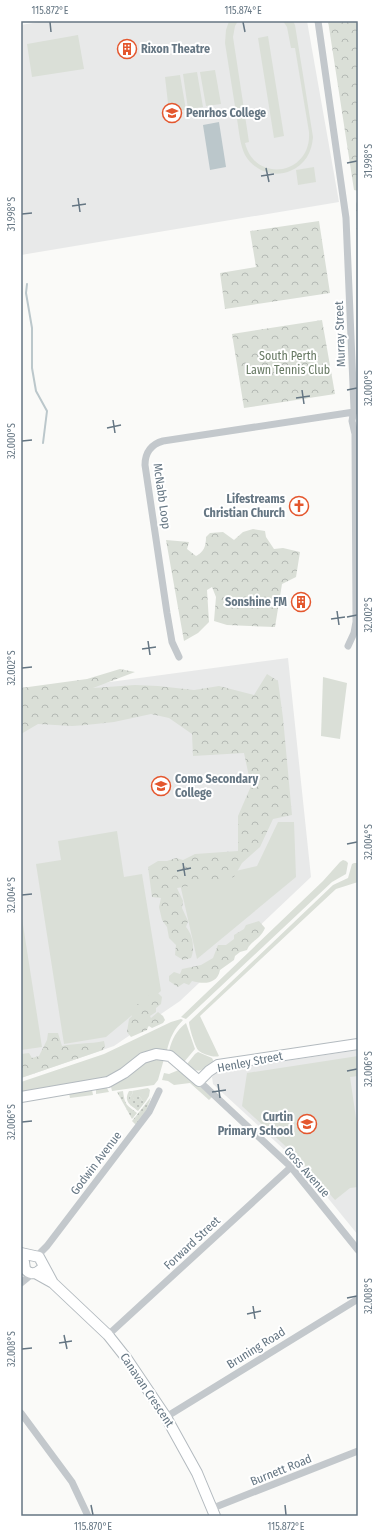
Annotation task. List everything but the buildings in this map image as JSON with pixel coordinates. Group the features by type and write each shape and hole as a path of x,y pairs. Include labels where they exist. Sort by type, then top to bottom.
{"street":[{"name":"Murray Street","path":"318,21 346,218 354,412 352,422 355,434 356,622 354,633 348,646"},
{"name":"McNabb Loop","path":"179,657 172,642 167,613 145,465 148,452 155,444 163,441 354,412"},
{"name":"Henley Street","path":"199,1081 209,1071 218,1065 358,1044"},
{"path":"21,1097 108,1082 124,1073 143,1058 156,1054 170,1056 199,1081"},
{"name":"Goss Avenue","path":"199,1081 291,1168 358,1250"},
{"name":"Godwin Avenue","path":"21,1283 30,1264 47,1246 149,1112 159,1092"},
{"name":"Forward Street","path":"108,1335 291,1168"},
{"name":"Canavan Crescent","path":"30,1264 53,1283 108,1335 127,1359 166,1417 197,1473 214,1512"},
{"name":"Bruning Road","path":"166,1417 358,1299"},
{"path":"21,1413 72,1482 88,1516"},
{"name":"Burnett Road","path":"214,1512 358,1451"}],"shaded area":[{"name":"Penrhos College","path":"45,21 307,21 339,202 21,255 21,25"},
{"path":"219,122 226,167 210,170 203,125"},
{"name":"Como Secondary College","path":"288,658 311,877 180,1001 114,1046 21,1078 21,694"},
{"name":"Curtin Primary School","path":"358,1050 358,1235 301,1165 213,1084 212,1077 215,1073 225,1070"}],"green space":[{"path":"229,21 238,21 235,26 233,37 249,142 245,143 251,156 260,165 270,169 282,169 293,165 302,158 308,146 309,132 295,48 291,48 287,27 283,21 293,21 295,25 313,137 311,148 304,162 290,171 277,174 265,172 249,161 243,151 225,43 226,30"},
{"path":"328,21 358,21 358,191 354,190"},
{"path":"78,35 84,69 32,77 27,44"},
{"path":"268,36 284,136 274,138 258,38"},
{"path":"215,70 221,104 206,106 200,72"},
{"path":"197,72 203,107 188,109 183,74"},
{"path":"180,75 186,110 169,112 165,77"},
{"path":"314,167 316,182 298,185 296,170"},
{"path":"358,199 358,284 356,204"},
{"path":"319,221 330,293 225,309 220,273 256,267 250,231"},
{"name":"South Perth Lawn Tennis Club","path":"322,320 335,394 244,408 232,334"},
{"path":"253,529 265,531 266,537 274,549 283,548 300,552 296,577 282,584 275,627 227,625 214,621 216,597 212,587 207,590 209,622 198,633 184,641 166,540 189,542 187,549 196,556 203,551 206,537 210,533 223,532 234,540 243,532"},
{"path":"120,669 135,672 93,688 135,685 194,690 219,686 254,695 267,674 278,681 292,815 273,819 260,847 242,863 234,877 220,881 177,888 183,901 182,908 188,921 186,927 192,938 193,946 191,958 183,960 175,955 176,945 169,938 167,927 162,920 159,907 161,898 152,897 148,867 158,861 167,861 176,858 183,860 195,854 238,851 238,816 251,786 244,753 193,756 192,734 169,718 151,714 114,722 86,725 72,726 38,724 21,734 21,688 87,679"},
{"path":"323,677 347,683 340,739 321,736"},
{"path":"278,822 294,822 296,877 197,959 180,884 257,866"},
{"path":"117,831 124,877 142,874 161,991 106,1037 64,1044 36,864 61,860 58,841"},
{"path":"343,860 348,863 346,874 332,882 186,1019 181,1017 323,881"},
{"path":"358,863 358,882 336,889 200,1016 219,1056 208,1055 198,1050 192,1036 189,1022 333,885 348,878 352,864"},
{"path":"21,912 42,1047 21,1050"},
{"path":"259,921 265,928 261,935 247,950 240,952 235,956 234,960 220,970 213,981 201,983 192,981 189,985 184,983 178,987 169,981 169,976 174,972 180,974 182,969 201,965 213,958 218,945 226,945 234,939 234,935 244,929 246,925"},
{"path":"157,992 162,997 161,1004 156,1008 156,1012 150,1016 151,1018 158,1012 165,1020 163,1023 152,1028 149,1026 147,1030 131,1037 127,1032 129,1019 132,1016 132,1009 137,1004 140,1004 143,999"},
{"path":"181,1019 183,1020 173,1034 167,1050 158,1049 106,1079 21,1092 21,1082 104,1054 171,1022"},
{"path":"186,1023 195,1049 184,1062 169,1051 175,1036"},
{"path":"48,1033 58,1033 62,1046 104,1041 105,1046 103,1050 21,1078 21,1054 29,1053 32,1058 39,1056 47,1040"},
{"path":"198,1052 212,1058 214,1062 198,1071 187,1064"},
{"name":"Curtin Primary School","path":"358,1056 358,1076 350,1077 358,1132 358,1187 350,1188 335,1200 295,1155 242,1106 247,1073"},
{"path":"156,1058 164,1059 158,1080 154,1085 112,1091 111,1087 113,1084 144,1062"},
{"path":"181,1069 212,1097 209,1100 190,1083 174,1085 168,1081 162,1080 164,1073 169,1074"},
{"path":"106,1086 109,1092 96,1094 96,1089"},
{"path":"148,1088 150,1090 146,1101 143,1101 139,1096 130,1099 133,1093 132,1091"},
{"path":"92,1090 93,1095 70,1098 69,1093"},
{"path":"123,1091 127,1105 137,1113 132,1119 117,1092"},
{"path":"129,1091 132,1091 133,1093 130,1099 133,1099 136,1095 143,1101 146,1101 138,1111 127,1101"},
{"path":"151,1097 145,1114 136,1125 132,1121"}],"waterway":[{"path":"27,284 26,293 32,328 32,368 36,391 47,411 43,443"}],"place":[{"name":"Rixon Theatre","path":"127,49"},
{"name":"Penrhos College","path":"172,113"},
{"name":"Lifestreams Christian Church","path":"299,506"},
{"name":"Sonshine FM","path":"301,602"},
{"name":"Como Secondary College","path":"161,786"},
{"name":"Curtin Primary School","path":"307,1124"}]}
